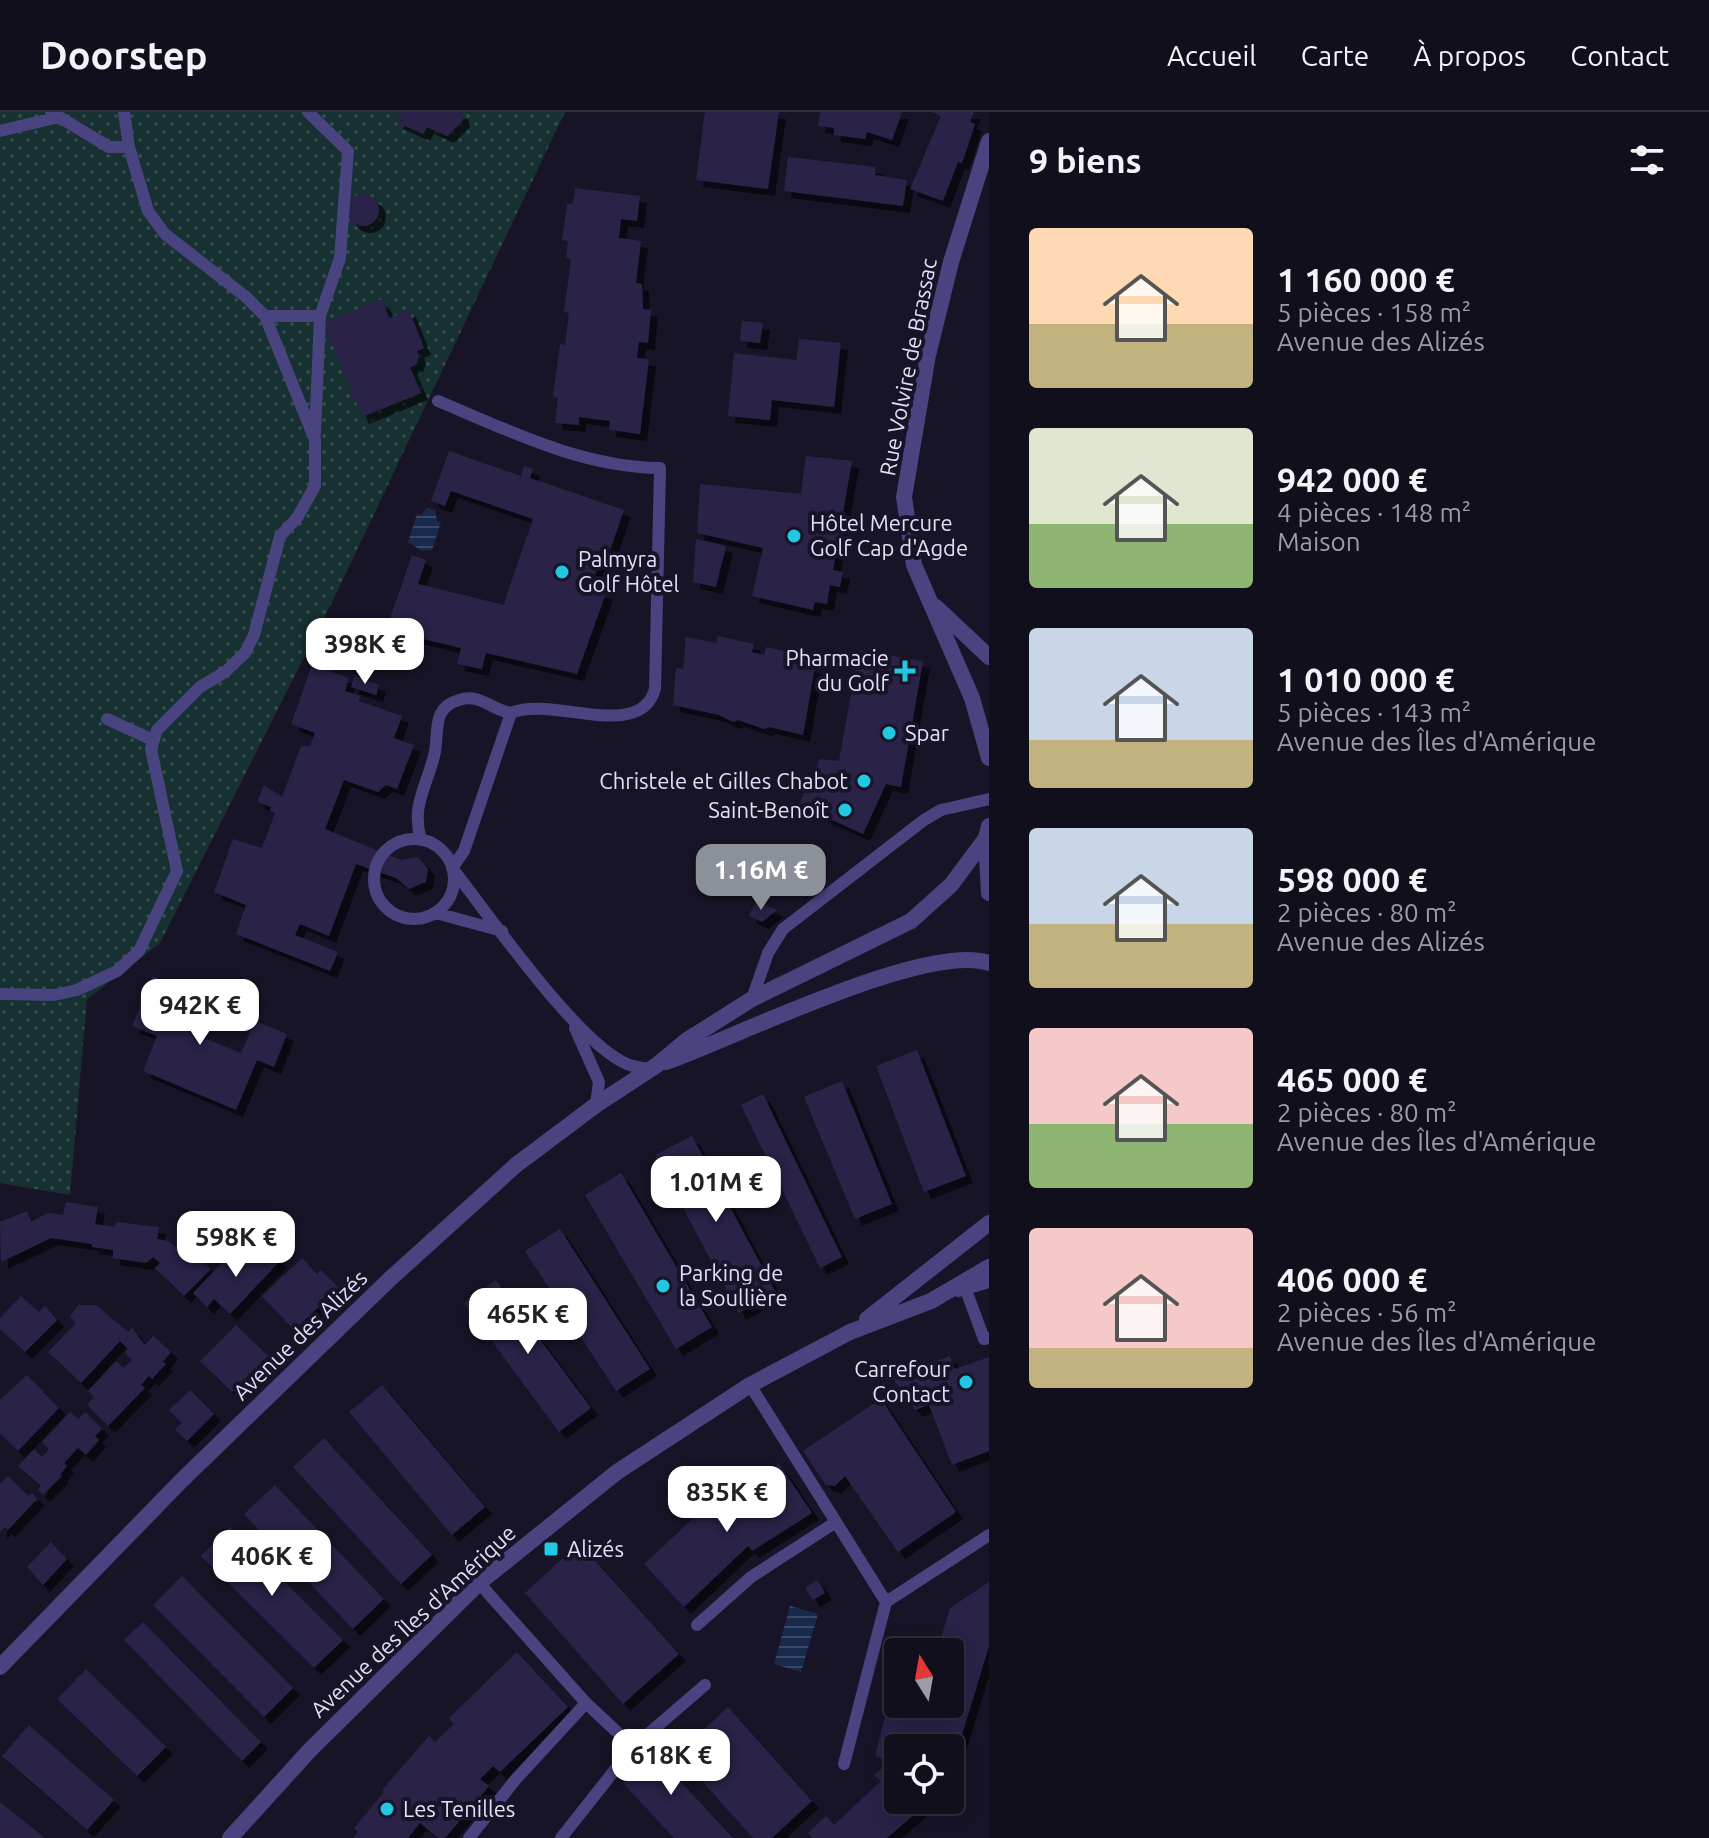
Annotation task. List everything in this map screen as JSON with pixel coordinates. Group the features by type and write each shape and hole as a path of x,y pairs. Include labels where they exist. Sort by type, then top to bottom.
{"street":[{"name":"Rue Volvire de Brassac","path":"989,141 951,262 928,355 904,497 914,565 972,698 989,758"},
{"name":"Rue Volvire de Brassac","path":"932,603 989,657"},
{"name":"Avenue des Alizés","path":"0,1667 182,1480 391,1278 516,1165 687,1040 752,999 911,921 951,885 987,832"},
{"path":"987,832 989,893"},
{"name":"Avenue des Alizés","path":"654,1067 758,1022 900,973 954,959 989,963"},
{"name":"Avenue des Îles d'Amérique","path":"850,1332 989,1223"},
{"name":"Avenue des Îles d'Amérique","path":"230,1838 309,1751 479,1583 617,1472 750,1385 850,1332 947,1292 989,1267"}],"lane":[{"path":"124,112 129,147 148,211 165,234 246,297 265,316 315,440"},
{"path":"0,994 54,995 77,990 117,971 139,951 177,871 151,749 153,740 157,730 179,707 200,687 225,672 250,644 280,536 297,518 315,486 320,316 340,258 348,151 308,112"},
{"path":"0,131 55,114 109,147 129,147"},
{"path":"265,316 320,316"},
{"path":"421,840 415,820 417,802 433,761 439,716 448,704 472,697 484,700 497,711 511,713 524,707 544,706 599,716 638,712 652,703 655,689 660,468 619,467 561,451 438,401"},
{"path":"511,713 468,839 452,868 454,881 448,900 436,913 418,919 397,916 381,902 375,888 374,874 388,849 407,840 421,840 440,850 452,868 570,1018 615,1057 627,1064 654,1067"},
{"path":"107,719 153,740"},
{"path":"752,999 768,953 783,929 924,820 941,810 989,799"},
{"path":"436,913 502,931"},
{"path":"570,1018 599,1082 596,1105"},
{"path":"947,1292 966,1290 989,1282"},
{"path":"966,1290 984,1339 989,1338"},
{"path":"750,1385 886,1602"},
{"path":"697,1625 751,1577 836,1522"},
{"path":"844,1764 886,1602 989,1535"},
{"path":"479,1583 586,1703 633,1747"},
{"path":"561,1838 633,1747 705,1685"},
{"path":"469,1838 516,1779 586,1703"}],"green space":[{"path":"0,112 565,112 337,592 160,943 87,999 70,1195 0,1183"}],"water":[{"path":"427,508 435,510 437,521 441,522 432,550 422,551 408,542 417,514 421,515"},
{"path":"790,1606 818,1614 801,1672 774,1664"}],"building":[{"path":"401,112 461,112 463,120 447,136 427,127 423,134 396,122"},
{"path":"705,112 779,112 768,189 696,180"},
{"path":"820,112 902,112 892,140 867,132 865,139 834,135 834,128 818,126"},
{"path":"932,112 974,112 970,122 975,124 962,163 958,162 943,201 910,189 941,116"},
{"path":"788,157 876,167 875,175 907,180 903,206 784,191"},
{"path":"575,188 640,196 637,221 621,219 619,238 641,241 636,283 642,284 643,309 651,310 648,343 639,342 637,358 649,359 640,434 609,430 610,421 579,417 579,425 555,423 558,398 553,397 560,344 565,345 569,313 564,312 571,259 566,258 568,241 562,240 567,204 573,204"},
{"path":"363,194 374,199 379,210 374,221 363,226 352,221 347,210 352,199"},
{"path":"382,299 389,318 409,310 424,348 417,351 419,357 416,365 410,367 421,393 362,417 323,323"},
{"path":"742,321 763,323 760,343 740,341"},
{"path":"799,339 841,343 834,407 772,400 770,420 728,416 734,353 796,360"},
{"name":"Palmyra Golf Hôtel","path":"449,451 521,476 524,466 533,469 530,478 624,510 608,556 603,554 590,588 606,593 577,674 486,653 482,669 457,664 461,648 386,630 412,555 426,560 418,584 504,605 533,519 451,491 445,506 431,501"},
{"name":"Hôtel Mercure Golf Cap d'Agde","path":"806,456 852,461 833,570 843,572 840,587 830,585 827,604 815,602 813,610 752,596 763,548 697,533 700,484 801,494"},
{"path":"696,539 726,546 716,587 693,582"},
{"path":"718,636 754,644 752,652 764,655 766,647 803,656 802,664 815,667 803,735 769,727 764,729 738,720 733,722 719,715 673,705 676,668 683,669 686,637 716,643"},
{"path":"859,650 923,661 901,787 886,784 863,834 799,805 820,759 839,761"},
{"path":"312,665 349,678 345,691 360,696 359,701 402,716 394,738 414,745 397,789 386,785 378,792 344,780 325,829 401,860 418,857 428,869 426,882 409,889 396,878 356,864 329,936 300,924 295,935 338,952 330,971 236,934 246,905 214,892 233,839 262,848 275,813 270,811 271,807 257,802 264,785 282,797 301,746 310,746 315,733 291,724"},
{"path":"355,676 379,685 376,695 351,687"},
{"path":"756,901 777,910 762,922 749,916"},
{"path":"153,976 203,997 189,1032 241,1053 255,1021 287,1034 274,1067 257,1060 236,1110 143,1071 157,1036 132,1026"},
{"path":"917,1050 966,1176 924,1192 876,1066"},
{"path":"842,1081 892,1204 855,1219 804,1097"},
{"path":"763,1094 842,1257 820,1268 741,1105"},
{"path":"692,1136 776,1293 739,1313 655,1155"},
{"path":"621,1173 712,1327 676,1349 585,1195"},
{"path":"66,1202 98,1207 95,1224 115,1227 116,1222 159,1227 157,1239 168,1241 175,1247 182,1241 211,1269 184,1296 155,1268 160,1263 153,1257 146,1263 113,1258 113,1250 92,1247 92,1244 51,1238 1,1262 0,1222 27,1211 31,1221 49,1213 63,1215"},
{"path":"560,1229 650,1369 616,1391 525,1251"},
{"path":"237,1247 252,1261 265,1247 280,1261 230,1314 214,1299 207,1307 193,1293"},
{"path":"302,1258 317,1274 321,1270 339,1288 294,1330 262,1296"},
{"path":"496,1280 591,1408 559,1432 464,1303"},
{"path":"21,1296 39,1312 45,1306 57,1320 25,1352 0,1329 0,1318"},
{"path":"78,1305 96,1305 128,1332 132,1328 145,1345 153,1336 171,1352 163,1362 166,1364 152,1379 149,1376 141,1385 145,1388 108,1426 87,1405 94,1397 88,1391 116,1361 123,1368 132,1360 125,1353 128,1349 120,1341 81,1383 48,1352 76,1323 70,1317"},
{"path":"236,1325 268,1356 232,1392 200,1361"},
{"path":"950,1356 955,1369 989,1357 989,1451 952,1465 929,1405 915,1410 892,1377"},
{"path":"27,1375 59,1408 18,1451 0,1433 0,1400"},
{"path":"382,1385 485,1507 452,1535 349,1412"},
{"path":"190,1390 214,1414 187,1441 175,1429 182,1423 169,1410"},
{"path":"881,1399 956,1512 898,1552 845,1476 835,1486 826,1485 803,1451"},
{"path":"70,1412 78,1419 85,1412 102,1429 95,1436 99,1440 86,1455 78,1448 64,1463 67,1466 62,1476 43,1495 38,1490 41,1486 18,1466 34,1449 42,1457 49,1449 42,1442"},
{"path":"324,1438 432,1555 401,1584 293,1467"},
{"path":"779,1464 812,1513 752,1551 748,1546 684,1607 644,1564 697,1515 710,1507 713,1511 723,1505 721,1501"},
{"path":"8,1476 29,1496 32,1493 37,1499 8,1530 5,1527 0,1532 0,1484"},
{"path":"275,1485 384,1599 353,1629 244,1514"},
{"path":"230,1527 343,1640 314,1668 201,1556"},
{"path":"51,1542 67,1559 43,1585 27,1567"},
{"path":"579,1543 679,1654 623,1704 525,1593"},
{"path":"182,1576 293,1688 264,1717 153,1605"},
{"path":"817,1580 825,1593 813,1600 805,1588"},
{"path":"989,1582 989,1646 962,1734 884,1734 884,1759 875,1756 885,1718 964,1718 964,1638 941,1638 950,1608"},
{"path":"143,1622 261,1742 242,1761 124,1640"},
{"path":"517,1652 568,1707 500,1772 493,1766 480,1779 489,1786 445,1838 438,1838 420,1823 408,1838 353,1838 358,1832 354,1828 384,1792 382,1790 429,1736 435,1742 454,1724 449,1718"},
{"path":"86,1669 166,1747 137,1776 57,1699"},
{"path":"728,1707 812,1801 772,1838 753,1838 678,1754"},
{"path":"29,1725 114,1800 87,1830 2,1756"},
{"path":"655,1738 679,1763 671,1771 733,1838 674,1838 623,1783 643,1764 636,1756"},
{"path":"884,1766 884,1814 915,1814 887,1838 813,1838 808,1833 826,1816 834,1825 881,1781 874,1775"},
{"path":"0,1802 45,1838 0,1838"}],"place":[{"name":"Hôtel Mercure Golf Cap d'Agde","path":"794,536"},
{"name":"Palmyra Golf Hôtel","path":"562,572"},
{"name":"Pharmacie du Golf","path":"905,671"},
{"name":"Spar","path":"889,733"},
{"name":"Christele et Gilles Chabot","path":"864,781"},
{"name":"Saint-Benoît","path":"845,810"},
{"name":"Parking de la Soullière","path":"663,1286"},
{"name":"Carrefour Contact","path":"966,1382"},
{"name":"Alizés","path":"551,1549"},
{"name":"Les Tenilles","path":"387,1809"}]}
